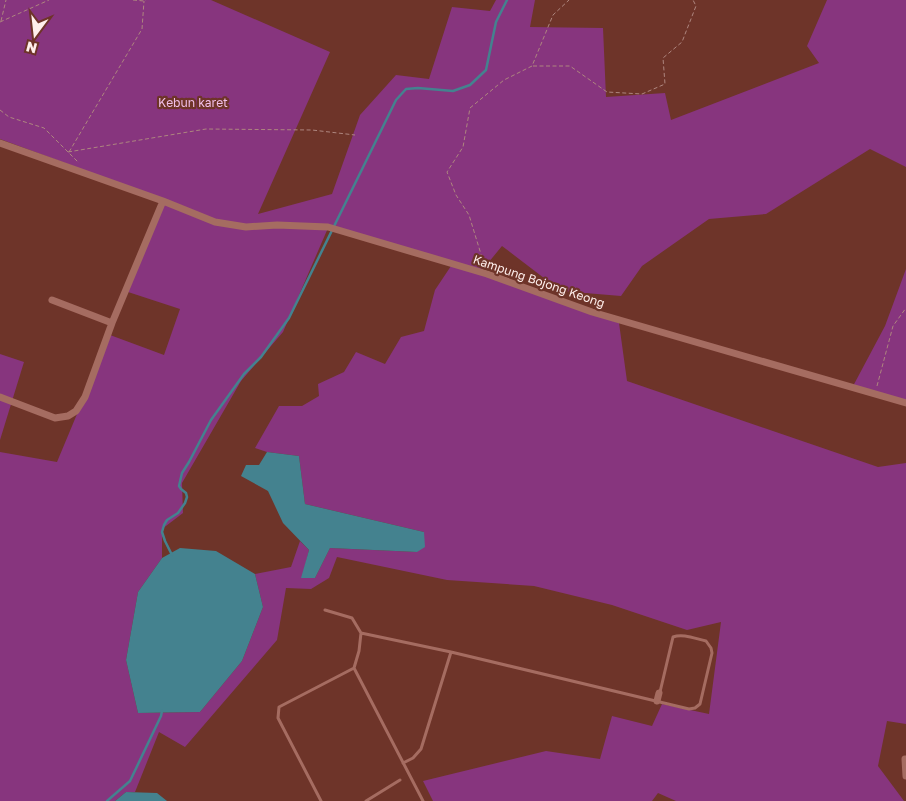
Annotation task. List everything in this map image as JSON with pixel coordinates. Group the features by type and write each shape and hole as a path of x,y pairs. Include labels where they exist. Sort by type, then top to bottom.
{"street":[{"name":"Kampung Bojong Keong","path":"0,143 163,201 215,222 246,227 277,225 328,227 487,274 592,312 906,403"},
{"path":"0,397 55,418 68,416 76,411 85,397 112,324 163,201"},
{"path":"52,300 112,324"},
{"path":"657,701 659,693"},
{"path":"905,759 906,776"}],"lane":[{"path":"325,610 352,618 361,633 359,651 354,668 423,801"},
{"path":"361,633 451,652 689,710 700,704 712,653 706,641 678,635 673,637 659,693"},
{"path":"403,762 413,758 421,749 451,652"},
{"path":"321,801 278,718 279,707 354,668"},
{"path":"366,801 400,780"}],"path":[{"path":"0,22 6,0"},
{"path":"0,22 49,0"},
{"path":"68,152 142,29 145,1 133,0"},
{"path":"532,66 553,15 569,0"},
{"path":"487,274 469,215 456,195 448,172 463,147 470,108 504,80 532,66 570,66 607,92 642,94 665,84 663,58 682,42 696,6 693,0"},
{"path":"0,110 9,117 44,128 80,164"},
{"path":"68,152 206,130 312,130 355,135"},
{"path":"875,394 893,326 906,308"}],"green space":[{"name":"Kebun karet","path":"0,0 211,0 330,52 258,214 332,194 360,115 396,75 429,79 452,7 490,11 496,0 535,0 530,27 603,28 606,97 665,93 671,120 819,63 807,46 827,0 906,0 906,167 870,149 766,214 709,219 642,266 621,296 561,291 502,246 479,274 619,323 627,381 878,467 906,463 906,724 887,721 878,766 904,801 676,801 658,793 652,801 433,801 423,781 546,751 600,759 612,716 652,726 662,704 709,714 721,622 687,630 612,605 534,586 447,580 337,557 329,578 311,589 286,588 277,640 185,747 159,732 135,792 126,792 115,801 0,801 0,452 57,462 110,335 164,355 180,309 125,291 165,200 0,139","holes":["328,228 451,266 435,290 424,331 401,337 385,364 356,352 344,372 318,384 319,396 302,406 279,406 255,448 267,452 299,456 305,504 424,532 417,552 330,548 315,578 302,578 309,550 300,541 291,567 255,574 263,607 242,661 200,712 138,713 126,660 138,592 162,558 162,529 183,513 182,483 241,381 283,332"]},
{"path":"906,269 906,404 852,388 885,326"},
{"path":"0,354 24,362 0,440"}],"water":[{"path":"267,452 299,456 305,504 424,532 425,547 417,552 330,548 315,578 301,578 309,550 283,523 268,491 241,476 246,465 259,465"},
{"path":"180,548 216,551 255,574 263,607 242,661 200,712 138,713 126,660 138,592 162,558"},
{"path":"126,792 157,793 167,801 115,801"}],"waterway":[{"path":"172,555 162,532 167,520 178,513 185,503 186,493 179,486 182,473 211,420 244,374 261,357 289,318 396,100 406,89 418,88 453,91 470,85 486,70 496,22 507,0"},
{"path":"107,801 130,781 162,711"}]}
